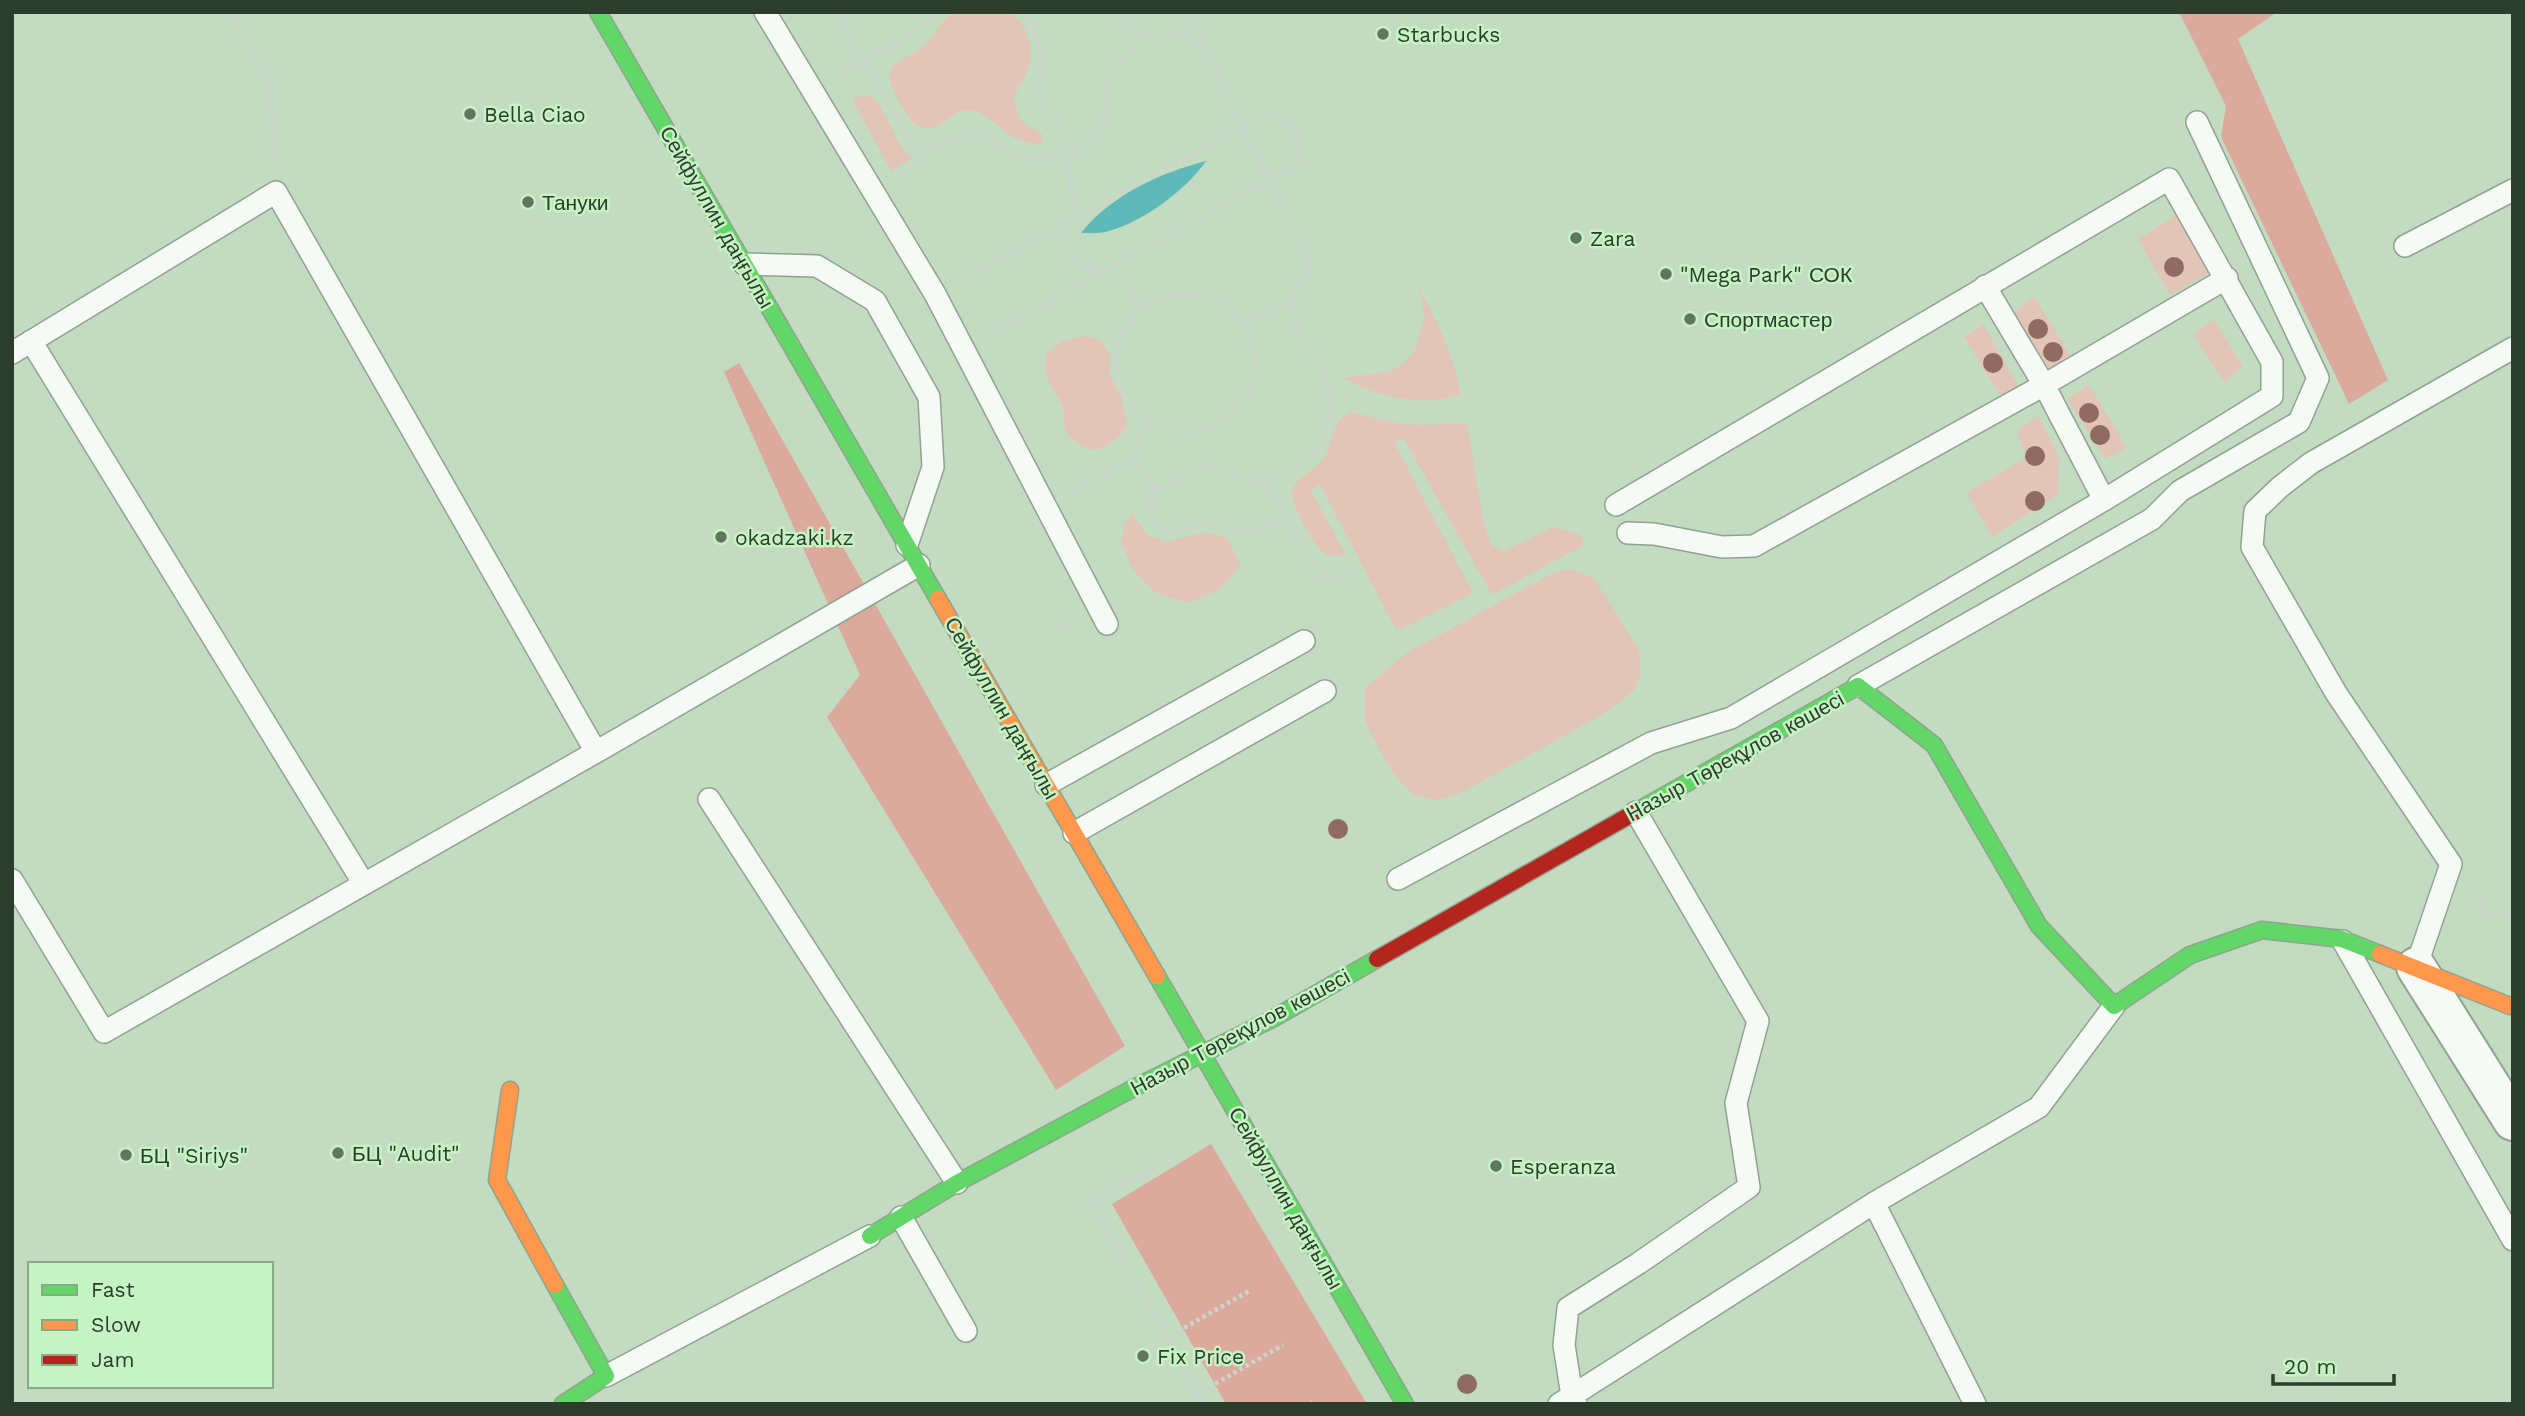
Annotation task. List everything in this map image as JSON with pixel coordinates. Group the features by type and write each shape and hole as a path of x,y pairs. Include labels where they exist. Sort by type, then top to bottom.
{"street":[{"name":"Сейфуллин даңғылы","path":"598,12 1405,1404"},
{"name":"Назыр Төреқұлов көшесі","path":"870,1236 957,1183 1130,1090 1274,1018 1858,687 1934,745 2039,926 2114,1006"},
{"path":"2114,1006 2190,955 2262,930 2342,939 2478,994 2513,1005"},
{"path":"2416,967 2513,1121"},
{"path":"510,1090 498,1180 606,1376 563,1404"}],"lane":[{"path":"765,12 935,294 1108,624"},
{"path":"1858,687 2152,519 2180,491 2299,422 2318,378 2197,121"},
{"path":"1398,879 1651,743 1731,718 2104,500 2272,396 2272,362 2169,179 1616,505"},
{"path":"2405,246 2513,190"},
{"path":"12,353 276,192 596,752"},
{"path":"744,264 817,266 875,300 929,397 933,467 908,545"},
{"path":"1628,533 1654,534 1722,547 1754,546 2044,385 2227,278"},
{"path":"1985,286 2044,385 2104,500"},
{"path":"31,341 364,884"},
{"path":"2416,967 2451,864 2336,693 2252,547 2255,511 2280,487 2312,463 2513,348"},
{"path":"12,880 104,1032 919,565"},
{"path":"1046,785 1304,641"},
{"path":"1074,833 1325,691"},
{"path":"709,799 957,1183"},
{"path":"1636,812 1758,1021 1736,1103 1749,1186 1639,1263 1568,1308 1564,1345 1569,1401 1874,1203 2039,1107 2114,1006"},
{"path":"2342,939 2513,1240"},
{"path":"1874,1203 1975,1404"},
{"path":"901,1217 966,1331"},
{"path":"606,1376 870,1236"}],"path":[{"path":"229,12 270,79 276,192"},
{"path":"825,12 837,14 911,143 924,149 943,145 965,132 984,133 999,146 1024,158 1048,160 1085,148 1100,133 1106,115 1107,90 1113,68 1145,36"},
{"path":"863,61 920,28 937,12"},
{"path":"1024,12 1031,22 1041,50 1041,75 1037,92 1042,105 1054,116 1064,134 1067,174 1081,214"},
{"path":"1113,12 1121,23 1135,33 1168,37 1184,31 1201,12"},
{"path":"1184,31 1201,42 1240,127 1309,256 1290,304 1299,332 1317,357 1332,405 1328,430 1318,453 1285,476 1265,482 1239,476 1225,467 1204,466 1156,490 1148,510 1158,526 1174,533 1199,525 1227,525 1241,531 1262,528 1283,516"},
{"path":"935,294 1240,127 1265,115 1292,120 1301,161 965,348"},
{"path":"1064,224 1066,255 1102,271"},
{"path":"1120,261 1139,310"},
{"path":"1182,292 1205,295 1226,306 1242,321 1252,342 1255,364 1251,387 1239,406 1222,421 1202,430 1179,432 1148,421 1138,414 1124,396 1116,374 1116,350 1124,328 1139,310 1159,298 1182,292"},
{"path":"1242,321 1290,304"},
{"path":"1045,503 1131,460 1148,421"},
{"path":"1131,460 1156,490"},
{"path":"1265,482 1321,576 1340,578 1356,570"},
{"path":"2451,864 2487,916 2513,914"},
{"path":"1171,1159 1090,1202 1203,1404"},
{"path":"1166,1338 1251,1290"},
{"path":"1197,1394 1283,1345"}],"shaded area":[{"path":"952,12 1007,12 1025,28 1030,44 1030,61 1027,73 1013,99 1021,121 1043,135 1040,143 1018,140 987,117 969,110 958,113 932,128 918,126 907,115 893,91 890,72 898,62 926,44"},
{"path":"2179,12 2277,12 2238,39 2388,380 2349,404 2221,137 2226,106"},
{"path":"862,95 877,101 904,151 912,158 891,171 852,99"},
{"path":"2178,214 2214,270 2170,295 2138,239"},
{"path":"1419,288 1450,353 1460,395 1429,400 1400,398 1385,395 1343,378 1387,372 1402,365 1415,351 1425,317"},
{"path":"2034,296 2077,366 2054,379 2013,313"},
{"path":"2214,320 2243,367 2224,382 2193,334"},
{"path":"1983,324 2018,385 2001,397 1964,337"},
{"path":"1085,336 1102,341 1110,356 1109,374 1121,396 1127,425 1111,443 1097,449 1082,447 1066,432 1063,407 1046,373 1045,363 1051,349 1057,344"},
{"path":"739,363 1125,1046 1056,1090 827,717 860,675 724,372"},
{"path":"2089,385 2127,448 2105,459 2067,398"},
{"path":"1351,412 1400,424 1467,423 1483,520 1490,544 1504,551 1554,527 1584,538 1582,546 1492,595 1404,439 1394,442 1473,593 1397,631 1319,483 1311,491 1346,555 1329,555 1320,549 1304,525 1292,498 1294,486 1325,457 1336,425"},
{"path":"2038,416 2060,458 2057,495 1992,537 1967,493 2026,457 2017,431"},
{"path":"1131,513 1148,535 1166,542 1207,532 1226,537 1241,565 1219,590 1188,603 1155,592 1134,571 1121,544 1124,526"},
{"path":"1572,569 1594,578 1639,650 1641,673 1634,690 1609,711 1459,794 1434,800 1412,794 1389,768 1365,721 1365,688 1405,654 1555,572"},
{"path":"1211,1144 1367,1404 1226,1404 1112,1204"}],"water":[{"path":"1206,161 1175,194 1149,213 1106,232 1081,233 1107,207 1138,187 1171,172"}],"traffic: fast":[{"path":"598,12 938,599"},
{"path":"1639,810 1858,686 1934,745 2039,926 2114,1006 2190,955 2262,930 2342,939 2380,954"},
{"path":"870,1236 957,1183 1130,1090 1274,1018 1377,959"},
{"path":"1157,976 1405,1404"},
{"path":"555,1285 606,1376 563,1404"}],"traffic: slow":[{"path":"938,599 1157,976"},
{"path":"2380,954 2513,1005"},
{"path":"510,1090 497,1180 555,1285"}],"traffic: jam":[{"path":"1377,959 1639,810"}],"place":[{"name":"Starbucks","path":"1383,34"},
{"name":"Bella Ciao","path":"470,114"},
{"name":"Тануки","path":"528,202"},
{"name":"Zara","path":"1576,238"},
{"name":"\"Mega Park\" СОК","path":"1666,274"},
{"name":"Спортмастер","path":"1690,319"},
{"name":"okadzaki.kz","path":"721,537"},
{"name":"БЦ \"Audit\"","path":"338,1153"},
{"name":"БЦ \"Siriys\"","path":"126,1155"},
{"name":"Esperanza","path":"1496,1166"},
{"name":"Fix Price","path":"1143,1356"}]}
